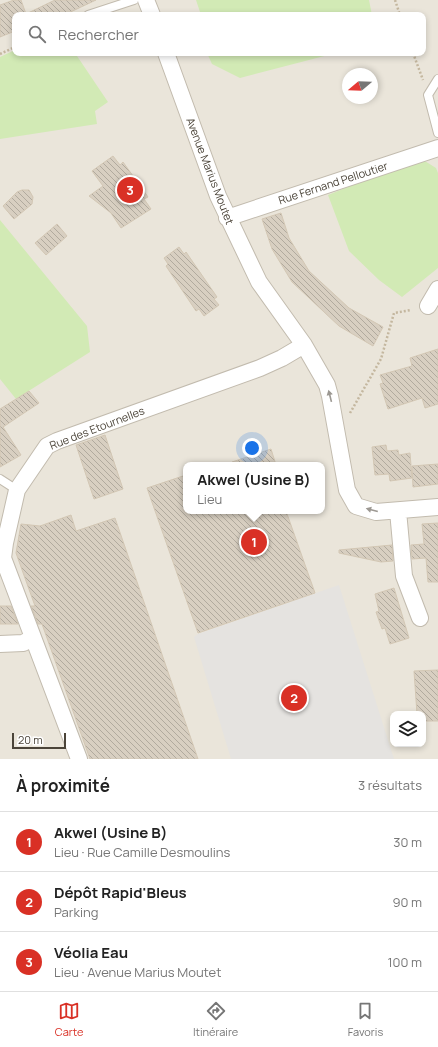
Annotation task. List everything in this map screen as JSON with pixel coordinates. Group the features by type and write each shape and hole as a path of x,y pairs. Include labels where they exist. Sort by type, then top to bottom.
{"street":[{"path":"146,0 151,12"},
{"name":"Avenue Marius Moutet","path":"167,56 227,218 259,282 304,345 327,385 338,436 347,490 356,506 376,512 438,507"},
{"name":"Rue Fernand Pelloutier","path":"227,218 438,148"},
{"path":"428,306 438,289"},
{"name":"Rue des Etournelles","path":"79,759 4,558 5,543 17,490 47,446 52,443 260,368 282,358 304,345"},
{"path":"398,511 404,576 420,618"},
{"path":"0,644 23,643 33,638"}],"lane":[{"path":"97,12 134,0"},
{"path":"438,79 428,96 438,133"},
{"path":"0,478 17,490"}],"path":[{"path":"395,0 399,12"},
{"path":"0,54 12,48"},
{"path":"414,56 428,96"},
{"path":"338,436 381,359 394,313 428,306"}],"shaded area":[{"path":"0,0 438,0 438,759 0,759"},
{"path":"339,585 394,759 231,759 194,637 198,634"}],"green space":[{"path":"196,0 369,0 371,12 200,12"},
{"path":"12,51 12,56 77,56 108,102 95,111 97,124 0,139 0,57"},
{"path":"208,56 324,56 240,78 212,64"},
{"path":"420,158 436,168 438,173 438,268 402,297 379,280 349,251 328,195"},
{"path":"0,220 87,326 90,352 16,399 0,379"}],"building":[{"path":"14,0 21,0 25,12 12,12 12,32 0,37 0,5"},
{"path":"55,0 96,0 70,12 30,12"},
{"path":"113,156 120,165 123,162 148,197 144,199 151,209 121,228 111,213 89,196 103,186 92,171"},
{"path":"29,190 33,197 32,204 14,219 3,206 17,192"},
{"path":"281,213 289,238 309,271 349,308 383,327 373,346 339,326 292,282 272,249 262,219"},
{"path":"57,224 67,236 46,255 35,243"},
{"path":"179,247 184,254 186,252 217,297 214,299 219,305 204,316 199,309 196,311 166,266 168,264 164,258"},
{"path":"438,349 438,404 425,408 422,398 388,409 380,384 383,383 380,375 412,366 410,358"},
{"path":"29,391 39,403 3,427 21,455 0,467 0,409"},
{"path":"105,435 123,489 94,499 76,445"},
{"path":"386,445 387,451 398,450 399,455 410,453 412,478 390,481 389,474 375,475 372,447"},
{"path":"271,449 275,462 232,462"},
{"path":"438,464 438,484 413,487 412,466"},
{"path":"183,476 183,514 287,514 315,593 198,633 147,488"},
{"path":"71,515 76,531 115,518 198,759 90,759 42,624 38,624 31,606 35,606 16,553 21,524 40,526"},
{"path":"438,523 438,582 428,582 426,558 412,559 411,545 424,544 422,524"},
{"path":"392,545 393,561 381,562 339,553 339,550"},
{"path":"394,588 409,638 390,644 385,628 382,629 376,612 379,611 375,594"},
{"path":"0,606 11,606 18,624 0,624"},
{"path":"438,670 438,721 426,721 426,711 417,711 414,671"}],"place":[{"name":"Véolia Eau","path":"130,190"},
{"name":"Akwel (Usine B)","path":"254,542"},
{"name":"Dépôt Rapid'Bleus","path":"294,698"}]}
